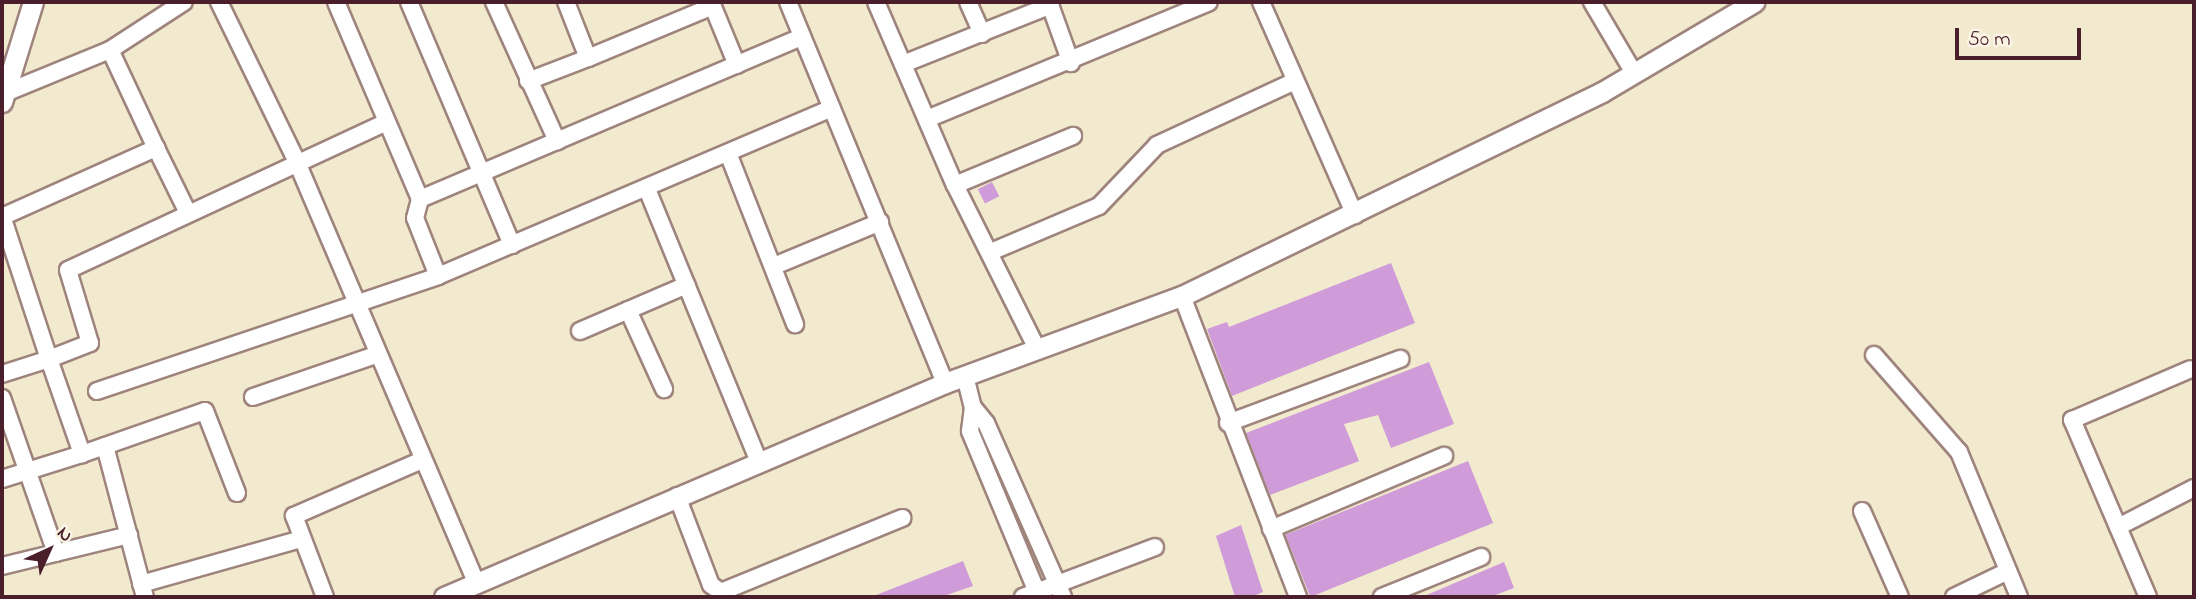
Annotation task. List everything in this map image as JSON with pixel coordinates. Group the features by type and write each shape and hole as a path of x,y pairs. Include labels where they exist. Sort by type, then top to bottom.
{"street":[{"path":"3,98 33,2"},
{"path":"3,98 110,50 184,2"},
{"path":"219,2 296,160 355,308 477,584"},
{"path":"336,2 385,123 420,200 415,218 438,276"},
{"path":"409,2 484,172 512,245"},
{"path":"494,2 557,141"},
{"path":"788,2 945,383"},
{"path":"876,2 955,186 993,251 1037,349"},
{"path":"968,2 982,34"},
{"path":"927,119 1071,63 1209,2"},
{"path":"1261,2 1355,215"},
{"path":"1592,2 1634,73"},
{"path":"443,597 758,460 945,383 1182,296 1355,215 1634,73 1754,2"},
{"path":"903,64 982,34 1050,3 1071,63"},
{"path":"573,4 588,58"},
{"path":"528,81 712,4 737,65"},
{"path":"420,200 802,37"},
{"path":"110,50 188,213"},
{"path":"993,251 1099,206 1157,145 1295,81"},
{"path":"97,391 294,323 355,308 647,189 832,108"},
{"path":"2,374 90,343 68,270 296,160 385,123"},
{"path":"955,186 1073,136"},
{"path":"82,454 3,216 156,148"},
{"path":"728,153 796,324"},
{"path":"647,189 758,460"},
{"path":"774,266 880,222"},
{"path":"580,331 687,285"},
{"path":"1182,296 1228,423 1298,597"},
{"path":"628,310 664,389"},
{"path":"253,397 376,355"},
{"path":"1874,355 1959,452 2019,597"},
{"path":"1228,423 1400,359"},
{"path":"2148,597 2072,421 2191,369"},
{"path":"965,376 973,407 970,431 1033,595 1055,580 1155,547"},
{"path":"2,398 56,553"},
{"path":"973,407 986,423 1063,597"},
{"path":"2,480 205,411 237,493"},
{"path":"105,446 143,591 301,539"},
{"path":"1271,529 1444,456"},
{"path":"325,597 301,539 297,514 422,460"},
{"path":"2118,527 2194,488"},
{"path":"677,496 711,584 721,592 902,518"},
{"path":"1862,511 1900,597"},
{"path":"2,566 129,535"},
{"path":"1382,597 1480,557"},
{"path":"1954,597 2008,571"}],"building":[{"path":"992,182 999,196 985,204 978,189"},
{"path":"1391,263 1415,323 1232,396 1207,329 1227,322 1229,327"},
{"path":"1429,362 1454,424 1391,448 1378,415 1344,424 1359,461 1270,495 1246,433"},
{"path":"1468,461 1493,523 1310,597 1285,535"},
{"path":"1241,525 1263,592 1251,597 1235,597 1216,536"},
{"path":"963,561 973,586 941,597 871,597"},
{"path":"1504,562 1514,588 1490,597 1422,597"}]}
